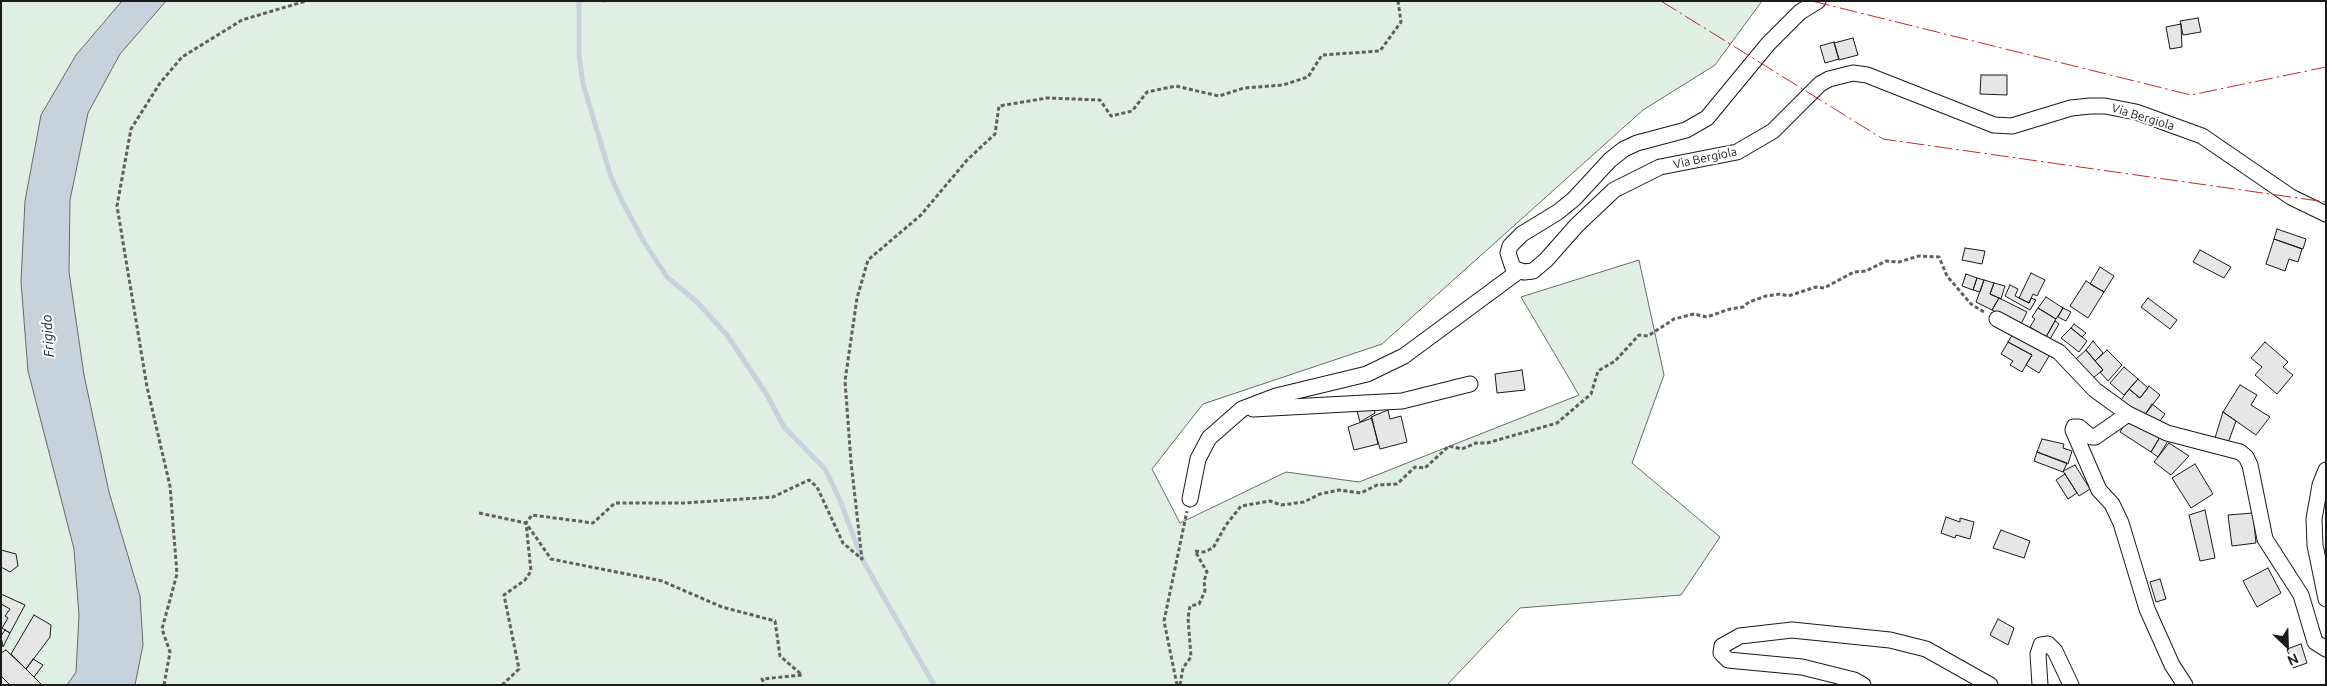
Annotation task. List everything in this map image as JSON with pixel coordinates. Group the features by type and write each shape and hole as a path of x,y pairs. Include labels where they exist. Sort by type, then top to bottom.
{"street":[{"path":"1519,271 1513,268 1508,253 1510,246 1522,234 1558,212 1574,199 1610,160 1624,149 1637,143 1686,130 1707,118 1768,44 1800,12 1818,1"},
{"name":"Via Bergiola","path":"1242,409 1276,396 1366,374 1404,356 1519,271 1533,271 1614,190 1660,167 1738,152 1773,131 1820,84 1829,79 1853,73 1876,78 1994,125 2012,126 2071,108 2090,106 2105,106 2136,112 2202,136 2291,197 2326,214"},
{"path":"1997,319 2059,352 2095,390 2128,414 2167,433 2240,452 2246,457 2250,465 2265,539 2301,595 2315,642 2326,649"},
{"path":"1190,499 1198,459 1209,438 1242,409 1402,401 1470,384"},
{"path":"2128,414 2095,437 2091,437 2079,426 2074,427 2073,430 2099,490 2112,504 2121,523 2148,609 2172,664 2185,685"},
{"path":"2326,470 2320,485 2314,519 2315,544 2326,598"},
{"path":"1863,685 1854,680 1802,667 1728,660 1722,653 1722,646 1726,642 1740,636 1792,630 1890,640 1926,649 1990,685"},
{"path":"2040,685 2038,654 2041,646 2048,644 2055,651 2071,685"}],"path":[{"path":"164,685 170,652 162,629 177,574 170,486 147,387 117,206 131,129 160,82 182,57 242,20 306,1"},
{"path":"502,685 519,669 504,595 525,580 531,571 526,523 532,516 593,523 615,503 684,503 774,497 809,480 817,487 844,543 862,559 851,462 845,381 857,298 868,260 921,215 967,160 995,134 999,106 1047,98 1100,100 1111,116 1132,111 1147,92 1176,86 1219,96 1244,88 1283,86 1308,77 1322,55 1380,51 1401,22 1398,1"},
{"path":"1178,685 1183,668 1191,657 1188,618 1190,606 1199,604 1205,591 1204,581 1207,572 1195,551 1204,552 1213,548 1226,525 1240,506 1270,501 1281,505 1304,502 1320,494 1339,490 1361,493 1377,485 1397,484 1415,467 1425,468 1449,446 1462,449 1476,443 1487,443 1557,423 1591,394 1598,371 1615,361 1639,335 1648,336 1674,319 1694,314 1707,317 1742,307 1749,302 1766,296 1781,294 1788,296 1816,287 1824,288 1854,272 1866,271 1886,261 1898,262 1919,256 1939,258 1947,276 1971,304 1997,319"},
{"path":"1178,685 1164,620 1190,499"},
{"path":"479,513 526,523 551,559 662,581 722,607 775,621 780,656 802,674 762,679 765,685"}],"green space":[{"path":"1,1 1762,1 1715,65 1643,110 1382,344 1203,404 1152,469 1180,523 1286,472 1359,482 1579,395 1521,297 1639,260 1664,375 1632,463 1720,537 1681,595 1520,608 1447,685 1,685"}],"water":[{"name":"Frigido","path":"122,1 166,1 120,54 88,113 70,200 69,272 84,375 109,492 140,596 143,645 135,685 67,685 76,672 79,616 74,549 28,371 21,282 25,201 41,115 76,55"}],"building":[{"path":"2198,18 2201,32 2183,35 2180,21"},
{"path":"2181,24 2182,47 2170,49 2166,27"},
{"path":"1853,38 1858,55 1839,60 1834,43"},
{"path":"1834,42 1839,59 1825,63 1820,46"},
{"path":"1981,75 2007,75 2007,95 1980,94"},
{"path":"2277,229 2306,239 2303,249 2274,239"},
{"path":"2274,239 2302,249 2298,262 2289,259 2285,271 2266,264"},
{"path":"1965,248 1985,251 1982,264 1962,260"},
{"path":"2200,250 2231,267 2224,278 2193,262"},
{"path":"2100,267 2114,276 2104,292 2090,284"},
{"path":"2031,273 2045,280 2037,296 2033,294 2029,303 2019,298"},
{"path":"1966,274 1977,278 1973,290 1962,286"},
{"path":"1977,278 1984,280 1980,292 1973,290"},
{"path":"1984,280 1994,283 1990,294 1999,298 1992,310 1976,302"},
{"path":"2086,281 2104,292 2088,318 2070,306"},
{"path":"1994,283 2005,286 2001,299 1990,294"},
{"path":"2010,285 2018,289 2015,296 2029,303 2031,298 2036,300 2030,310 2005,296"},
{"path":"2046,297 2063,308 2056,319 2038,308"},
{"path":"1999,298 2027,312 2021,324 1992,310"},
{"path":"2148,298 2177,320 2170,329 2141,307"},
{"path":"2038,308 2056,319 2046,337 2030,327 2035,319 2032,317"},
{"path":"2063,308 2071,312 2066,321 2058,317"},
{"path":"2055,321 2059,324 2050,339 2046,337"},
{"path":"2074,324 2086,333 2082,337 2071,328"},
{"path":"2071,328 2087,341 2079,352 2061,338"},
{"path":"2013,334 2052,351 2039,373 2026,365 2032,355 2008,342"},
{"path":"2093,341 2103,353 2095,361 2086,350"},
{"path":"2008,342 2032,355 2022,372 2010,365 2013,361 2001,354"},
{"path":"2265,342 2288,362 2283,367 2293,375 2277,394 2255,375 2262,367 2251,358"},
{"path":"2086,350 2103,370 2093,378 2076,359"},
{"path":"2107,350 2122,365 2108,381 2100,372 2103,370 2095,361"},
{"path":"2124,367 2138,379 2124,395 2110,383"},
{"path":"1522,370 1525,390 1497,393 1495,374"},
{"path":"2138,379 2148,388 2140,398 2129,389"},
{"path":"2240,385 2257,395 2251,405 2270,417 2256,435 2223,412"},
{"path":"2149,386 2160,395 2144,416 2121,400 2129,389 2140,398"},
{"path":"2152,404 2165,414 2157,425 2144,416"},
{"path":"1374,407 1375,413 1360,422 1357,411"},
{"path":"1388,410 1390,419 1401,416 1407,442 1380,449 1371,417"},
{"path":"2223,412 2236,421 2228,443 2215,438"},
{"path":"2129,417 2160,437 2151,452 2120,432"},
{"path":"1372,418 1378,444 1354,450 1348,427"},
{"path":"2160,437 2168,441 2158,457 2151,452"},
{"path":"2042,439 2064,444 2063,448 2072,451 2068,464 2037,452"},
{"path":"2169,443 2189,456 2171,475 2154,462"},
{"path":"2037,452 2067,463 2063,472 2034,461"},
{"path":"2195,464 2213,494 2191,508 2172,478"},
{"path":"2075,465 2090,489 2079,496 2063,471"},
{"path":"2065,474 2077,493 2068,499 2056,480"},
{"path":"2205,510 2215,558 2200,561 2189,515"},
{"path":"2253,513 2256,543 2232,546 2228,515"},
{"path":"1946,517 1960,522 1960,518 1974,522 1970,539 1956,535 1955,538 1941,533"},
{"path":"2001,530 2030,541 2024,558 1993,548"},
{"path":"1,550 16,554 18,566 10,572 1,567"},
{"path":"2268,568 2281,593 2257,607 2243,581"},
{"path":"2160,579 2166,599 2156,602 2150,582"},
{"path":"1,594 25,605 10,633 2,628 8,618 5,616 10,609 1,604"},
{"path":"34,615 51,625 50,637 26,669 11,654"},
{"path":"1998,619 2014,628 2008,645 1990,635"},
{"path":"5,630 10,633 3,647 1,636"},
{"path":"2301,644 2307,663 2293,668 2287,649"},
{"path":"6,650 42,685 10,685 1,676 1,653"},
{"path":"33,659 43,665 34,677 26,669"}],"waterway":[{"path":"579,1 579,55 583,84 611,177 622,201 644,242 667,277 697,302 727,335 767,395 784,427 825,469 840,500 862,559 934,685"}],"power":[{"path":"1661,1 1883,139 2326,202"},
{"path":"1812,1 2191,95 2326,67"}]}
